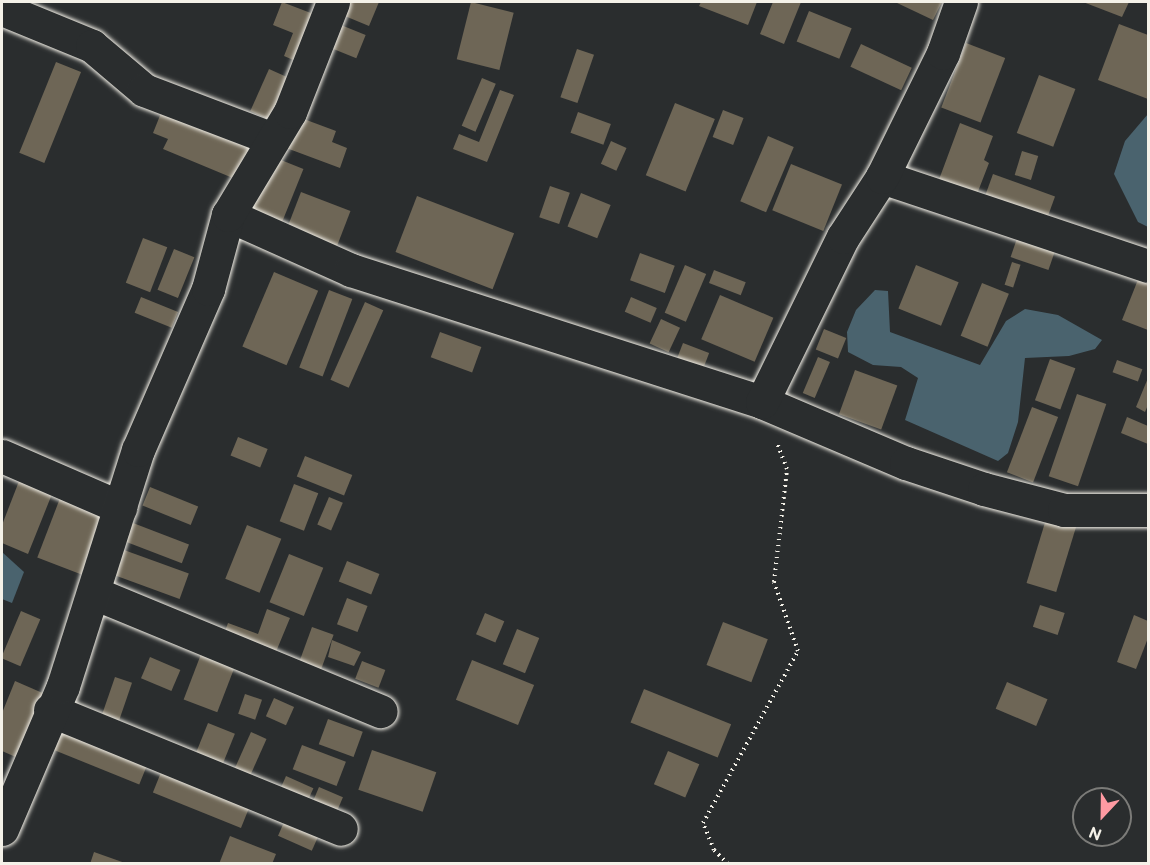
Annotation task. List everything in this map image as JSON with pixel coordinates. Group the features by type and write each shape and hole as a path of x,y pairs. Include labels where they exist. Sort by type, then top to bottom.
{"street":[{"path":"2,829 50,710 63,686 138,450 208,289 228,215 290,112 333,2"},
{"path":"762,402 843,237 882,177 944,53 961,2"},
{"path":"2,9 92,46 144,90 273,139"},
{"path":"882,177 1149,266"},
{"path":"228,215 351,270 762,402 906,463 984,489 1064,510 1149,510"},
{"path":"2,456 120,507"},
{"path":"94,592 381,711"},
{"path":"50,710 341,829"}],"path":[{"path":"728,864 714,850 703,823 798,651 774,582 787,469 762,402"}],"water":[{"path":"1148,114 1148,227 1138,222 1114,174 1125,141"},
{"path":"875,290 888,291 890,332 980,365 1006,321 1025,309 1058,315 1102,340 1095,349 1069,356 1025,358 1018,422 1008,453 998,461 905,420 918,378 901,367 873,365 848,352 847,332 856,310"},
{"path":"2,552 24,572 12,603 2,599"}],"building":[{"path":"282,2 316,15 298,62 284,56 293,33 273,25"},
{"path":"345,2 379,2 369,26 340,14"},
{"path":"471,2 514,13 499,70 457,59"},
{"path":"701,2 757,2 748,25 699,6"},
{"path":"773,2 801,2 784,44 760,34"},
{"path":"895,2 942,2 933,20"},
{"path":"1083,2 1129,2 1122,17"},
{"path":"809,11 852,28 839,59 797,42"},
{"path":"336,23 366,35 356,58 327,46"},
{"path":"1119,24 1148,35 1148,99 1098,80"},
{"path":"966,43 1005,58 980,122 941,107"},
{"path":"861,44 912,68 901,90 850,67"},
{"path":"577,49 594,55 577,103 560,97"},
{"path":"56,62 81,72 44,163 19,153"},
{"path":"269,69 289,78 270,120 250,111"},
{"path":"1039,75 1075,89 1053,147 1017,133"},
{"path":"482,78 496,84 475,132 462,126"},
{"path":"500,90 514,95 487,162 453,149 459,134 479,142"},
{"path":"675,103 715,119 686,191 646,175"},
{"path":"163,108 255,145 240,181 163,149 168,139 153,133"},
{"path":"723,110 744,118 733,145 713,137"},
{"path":"578,112 611,124 603,145 570,133"},
{"path":"293,115 336,131 332,142 347,148 340,168 281,146"},
{"path":"960,123 993,136 984,160 989,163 972,207 934,193"},
{"path":"768,136 794,147 766,212 740,201"},
{"path":"611,141 627,148 616,171 601,164"},
{"path":"1022,151 1038,156 1031,180 1015,175"},
{"path":"271,156 303,169 282,222 250,209"},
{"path":"791,164 842,185 823,231 772,210"},
{"path":"993,174 1055,197 1044,226 982,203"},
{"path":"550,186 570,193 559,224 539,217"},
{"path":"301,192 350,211 336,248 287,229"},
{"path":"581,193 611,205 597,238 568,226"},
{"path":"417,196 514,233 493,289 395,252"},
{"path":"1022,224 1060,237 1048,270 1011,257"},
{"path":"143,238 167,247 150,292 126,283"},
{"path":"174,249 194,257 178,298 158,290"},
{"path":"640,253 675,266 665,293 630,280"},
{"path":"1012,262 1021,265 1013,288 1005,285"},
{"path":"685,265 706,274 686,322 665,313"},
{"path":"916,265 959,282 941,326 898,309"},
{"path":"714,270 746,282 741,295 709,283"},
{"path":"274,272 318,291 287,365 242,347"},
{"path":"1141,272 1148,274 1148,330 1122,320"},
{"path":"982,283 1009,294 988,347 961,336"},
{"path":"329,290 352,299 323,376 299,367"},
{"path":"720,295 773,318 755,362 701,339"},
{"path":"141,297 178,312 172,328 135,313"},
{"path":"631,297 657,308 651,323 625,312"},
{"path":"365,302 383,310 349,388 330,380"},
{"path":"661,319 680,328 669,352 650,343"},
{"path":"824,329 846,338 838,358 816,349"},
{"path":"440,332 481,347 472,372 431,357"},
{"path":"683,343 709,353 703,369 677,359"},
{"path":"818,357 830,362 815,398 803,393"},
{"path":"1050,359 1075,368 1060,410 1035,400"},
{"path":"1117,360 1142,369 1138,381 1113,372"},
{"path":"855,370 897,385 881,430 839,414"},
{"path":"1148,378 1148,405 1145,412 1136,407"},
{"path":"1077,394 1106,404 1078,486 1049,476"},
{"path":"1032,407 1058,417 1033,482 1007,472"},
{"path":"1127,417 1148,426 1148,444 1121,433"},
{"path":"238,437 268,449 260,468 231,456"},
{"path":"305,456 352,475 344,496 297,476"},
{"path":"21,476 54,489 28,554 2,543 2,525"},
{"path":"294,484 318,493 304,531 280,521"},
{"path":"150,487 198,506 191,525 143,506"},
{"path":"62,493 113,513 89,577 37,557"},
{"path":"329,497 343,503 331,530 317,525"},
{"path":"1047,516 1077,525 1056,592 1027,583"},
{"path":"133,523 189,545 182,563 126,542"},
{"path":"247,525 281,539 260,593 225,579"},
{"path":"124,550 189,574 180,599 115,575"},
{"path":"289,554 323,568 304,616 270,602"},
{"path":"347,561 379,574 371,595 339,581"},
{"path":"347,598 368,606 358,632 337,624"},
{"path":"1040,605 1065,613 1058,635 1033,627"},
{"path":"267,609 290,618 273,659 222,639 228,623 258,634"},
{"path":"21,611 40,619 20,666 2,658 2,656"},
{"path":"485,613 504,621 495,642 476,634"},
{"path":"1134,615 1148,621 1148,638 1136,669 1117,662"},
{"path":"723,622 768,639 751,682 707,665"},
{"path":"312,627 334,635 320,673 298,666"},
{"path":"517,629 539,638 525,673 503,664"},
{"path":"332,640 361,652 354,666 328,657"},
{"path":"203,649 237,662 217,712 184,699"},
{"path":"150,657 180,670 171,691 141,678"},
{"path":"472,660 534,685 518,725 456,700"},
{"path":"362,661 385,670 379,688 355,679"},
{"path":"115,677 132,683 118,724 101,719"},
{"path":"15,681 61,701 34,765 2,751 2,713"},
{"path":"1007,682 1048,699 1036,726 996,709"},
{"path":"644,689 731,724 718,758 631,722"},
{"path":"245,694 262,700 255,720 238,714"},
{"path":"274,698 294,707 286,725 266,716"},
{"path":"60,719 151,756 139,784 48,748"},
{"path":"328,719 363,732 354,757 319,744"},
{"path":"208,723 235,734 221,767 195,756"},
{"path":"251,732 267,739 249,777 234,770"},
{"path":"302,745 346,762 337,786 293,769"},
{"path":"372,750 436,772 423,812 358,790"},
{"path":"668,751 699,764 685,797 654,784"},
{"path":"166,760 254,796 241,828 153,792"},
{"path":"286,776 313,788 308,800 281,788"},
{"path":"319,787 343,797 334,818 310,808"},
{"path":"289,811 323,826 312,851 278,836"},
{"path":"230,836 276,854 272,864 219,864"},
{"path":"94,852 125,863 125,864 90,864"}]}
